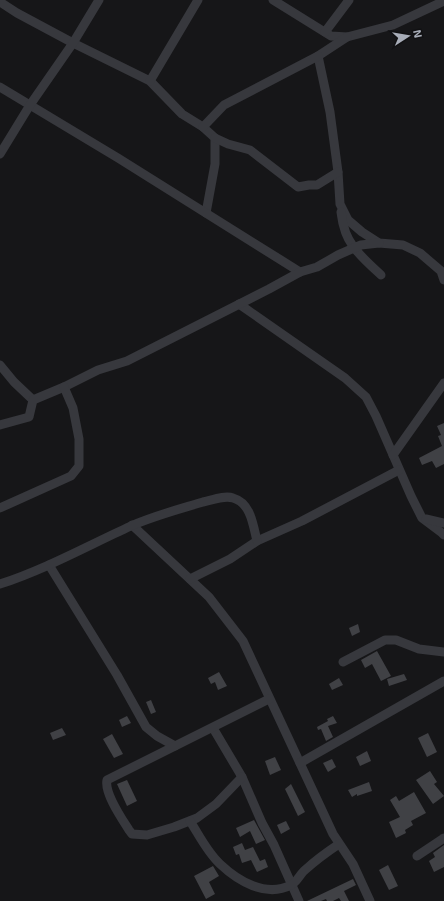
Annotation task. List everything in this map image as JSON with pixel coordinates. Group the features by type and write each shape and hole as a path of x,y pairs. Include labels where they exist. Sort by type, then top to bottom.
{"street":[{"path":"0,154 30,105 73,43 99,0"},
{"path":"273,0 288,4 331,36 347,38"},
{"path":"325,32 349,0"},
{"path":"150,81 195,1"},
{"path":"203,127 224,105 318,56 347,38 393,25 444,1"},
{"path":"0,2 17,14 150,81 182,114 203,127 215,138 228,144 250,150 288,181 298,187 317,185 338,172"},
{"path":"318,56 330,112 344,229 355,247 368,263 381,275"},
{"path":"0,87 300,272"},
{"path":"206,213 215,164 215,138"},
{"path":"340,204 348,220 362,232 379,243"},
{"path":"33,400 98,370 127,361 300,272 317,267 338,255 361,245 379,243 403,244 420,253 441,271 444,280"},
{"path":"239,304 345,378 366,397 422,518 444,535"},
{"path":"0,366 33,400"},
{"path":"393,455 444,383"},
{"path":"0,508 72,476 79,466 79,439 73,408 64,387"},
{"path":"0,425 29,417 33,400"},
{"path":"190,579 230,559 257,540 302,521 399,470"},
{"path":"0,584 49,565 132,525 215,499 232,497 241,501 249,511 257,540"},
{"path":"422,518 444,523"},
{"path":"132,525 209,597 243,641 320,806 339,844 353,864 370,901"},
{"path":"49,565 118,675 146,727 157,736 175,746"},
{"path":"343,662 385,640 396,640 419,649 444,652"},
{"path":"300,763 444,681"},
{"path":"242,777 216,804 197,818 147,835 132,834 106,785 107,780 269,699"},
{"path":"213,728 242,777 262,824 274,845 299,901"},
{"path":"190,821 205,846 219,863 239,878 259,889 280,889 292,885 311,864 339,844"},
{"path":"417,856 444,838"}],"building":[{"path":"444,423 444,464 436,468 432,461 422,465 419,458 442,446 438,436 441,435 437,426"},
{"path":"358,624 360,632 352,636 349,628"},
{"path":"377,651 391,676 381,681 372,664 365,668 361,660"},
{"path":"219,672 227,686 218,690 215,682 211,684 208,678"},
{"path":"404,674 407,680 389,686 387,679"},
{"path":"339,678 343,685 332,690 329,684"},
{"path":"151,700 156,712 151,714 146,702"},
{"path":"127,716 131,723 122,727 119,720"},
{"path":"333,716 337,723 328,726 333,737 326,741 321,729 318,730 317,727 328,721 327,719"},
{"path":"62,728 66,735 53,740 50,733"},
{"path":"428,733 437,752 427,757 418,738"},
{"path":"112,734 123,754 114,758 103,739"},
{"path":"367,751 371,761 360,766 356,757"},
{"path":"275,757 281,770 270,775 265,761"},
{"path":"332,759 336,767 328,772 323,763"},
{"path":"430,771 437,782 434,784 444,796 433,804 416,780"},
{"path":"127,780 137,801 127,806 117,784"},
{"path":"369,782 372,791 357,796 357,794 352,797 348,790"},
{"path":"291,784 305,812 298,816 285,789"},
{"path":"414,792 426,813 411,821 413,825 405,830 406,833 396,838 389,822 400,817 390,800 396,796 399,801"},
{"path":"254,820 265,840 256,844 250,831 240,837 236,828"},
{"path":"286,821 290,829 281,834 277,825"},
{"path":"242,843 245,850 253,847 260,861 265,859 268,867 257,872 251,860 242,863 239,854 236,855 233,847"},
{"path":"444,845 444,867 434,872 429,861 435,857 433,853"},
{"path":"388,865 398,886 389,890 379,870"},
{"path":"213,866 219,876 209,882 215,894 206,899 194,876"},
{"path":"353,879 356,885 344,891 349,901 341,901 339,898 333,901 327,901 326,899 321,901 307,901"}]}
